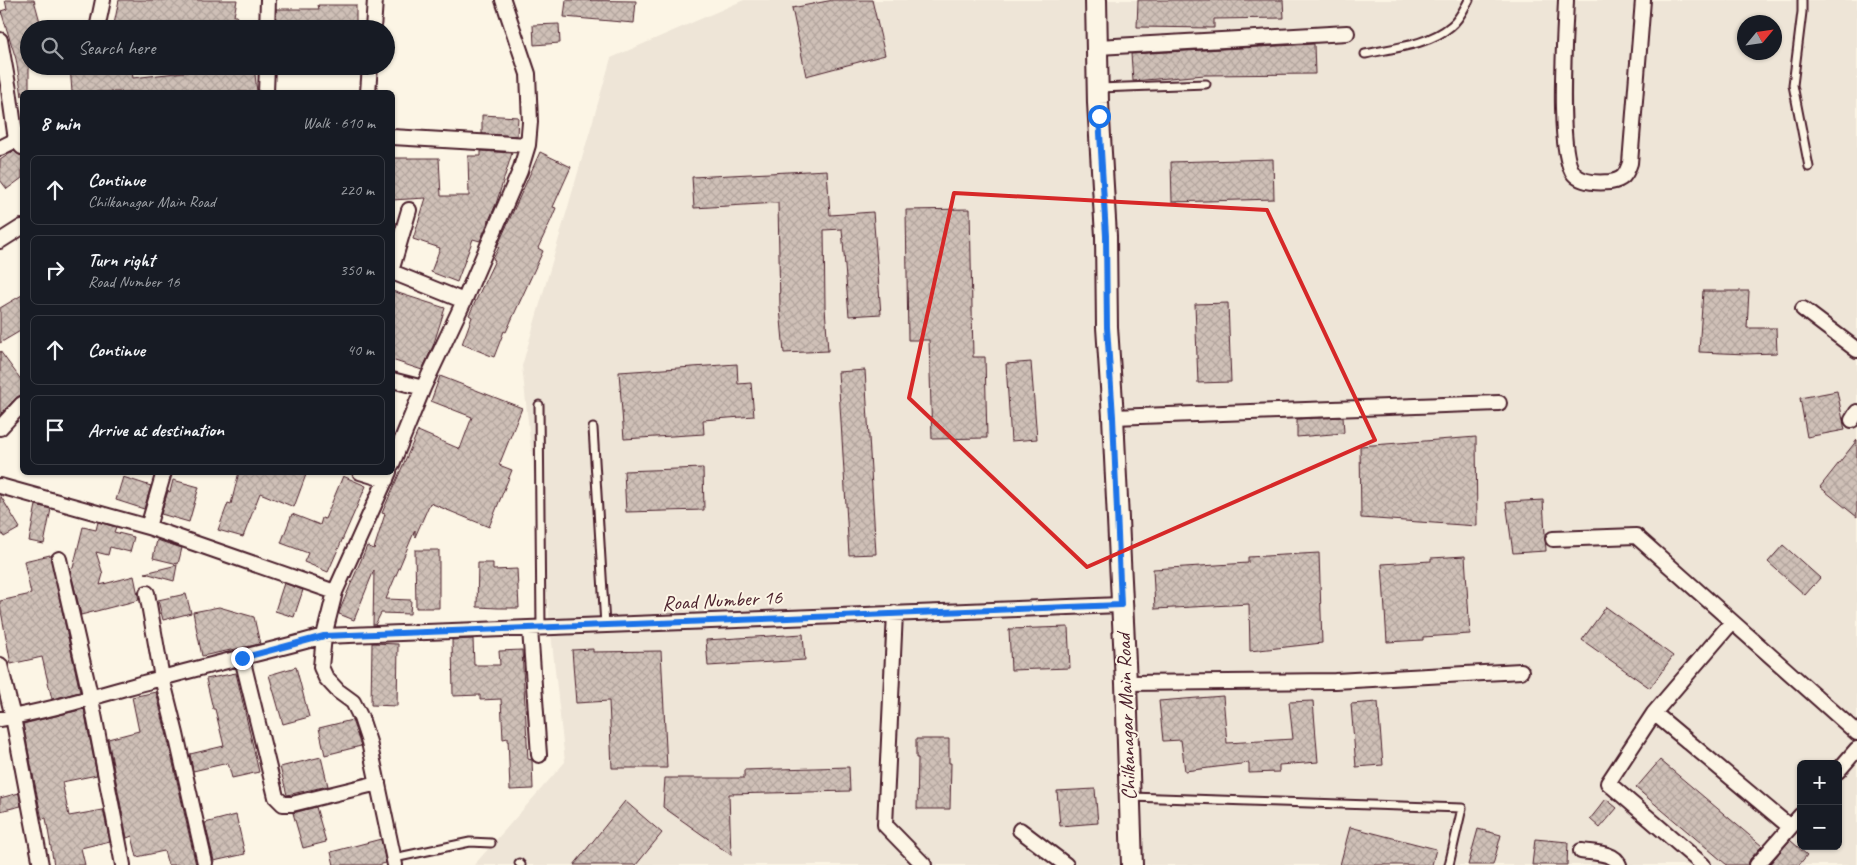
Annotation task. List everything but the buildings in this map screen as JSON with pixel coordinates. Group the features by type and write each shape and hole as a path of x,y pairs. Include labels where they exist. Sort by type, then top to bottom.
{"main road":[{"name":"Chilkanagar Main Road","path":"1096,0 1098,88 1106,236 1107,327 1126,683 1132,865"}],"street":[{"path":"99,20 102,0"},
{"path":"267,20 268,0"},
{"path":"374,20 375,0"},
{"path":"395,457 423,388 464,301 520,171 528,145 530,122 528,74 503,0"},
{"path":"1566,0 1563,128 1568,166 1575,176 1586,181 1599,183 1622,179 1627,173 1630,163 1643,0"},
{"path":"1098,47 1347,33"},
{"path":"0,40 3,71 19,144 0,148"},
{"path":"266,90 267,75"},
{"path":"368,90 369,75"},
{"path":"395,137 528,145"},
{"path":"395,259 409,210"},
{"path":"0,241 20,227"},
{"path":"395,271 464,301"},
{"path":"1803,309 1857,350"},
{"path":"395,381 423,388"},
{"path":"1113,417 1499,403"},
{"path":"0,428 20,406"},
{"path":"148,527 163,475"},
{"path":"387,476 335,592 324,636 321,667 326,678 353,702 361,718 369,742 395,862"},
{"path":"0,486 148,527 335,592"},
{"path":"1553,539 1636,536 1857,734"},
{"path":"59,559 91,699 123,865"},
{"path":"147,593 162,678 205,863"},
{"name":"Road Number 16","path":"6,718 91,699 162,678 324,636 535,629 895,612 1121,605"},
{"path":"895,612 885,825 924,865"},
{"path":"1703,865 1608,784 1654,713 1732,622"},
{"path":"535,629 539,755"},
{"path":"242,658 276,797 284,804 292,804 378,783"},
{"path":"0,665 6,718 41,865"},
{"path":"1126,683 1335,681 1521,672"},
{"path":"1654,713 1790,827"},
{"path":"1842,766 1857,749"},
{"path":"1757,865 1797,819"},
{"path":"1020,830 1066,865"},
{"path":"1581,851 1612,856 1617,859 1619,865"}],"lane":[{"path":"1365,54 1431,38 1451,26 1469,0"},
{"path":"1802,0 1793,85 1809,167"},
{"path":"1098,88 1206,84"},
{"path":"535,629 539,405"},
{"path":"593,428 606,626"},
{"path":"1129,797 1462,808 1449,865"},
{"path":"395,862 470,842 491,843"}],"highlighted area":[{"path":"954,193 1267,210 1375,440 1087,567 909,398"}],"shaded area":[{"path":"744,0 1857,0 1857,865 474,865 565,762 522,366 611,58"}],"route":[{"path":"242,658 324,636 606,626 895,612 1121,605 1107,327 1106,236 1099,116"}]}
